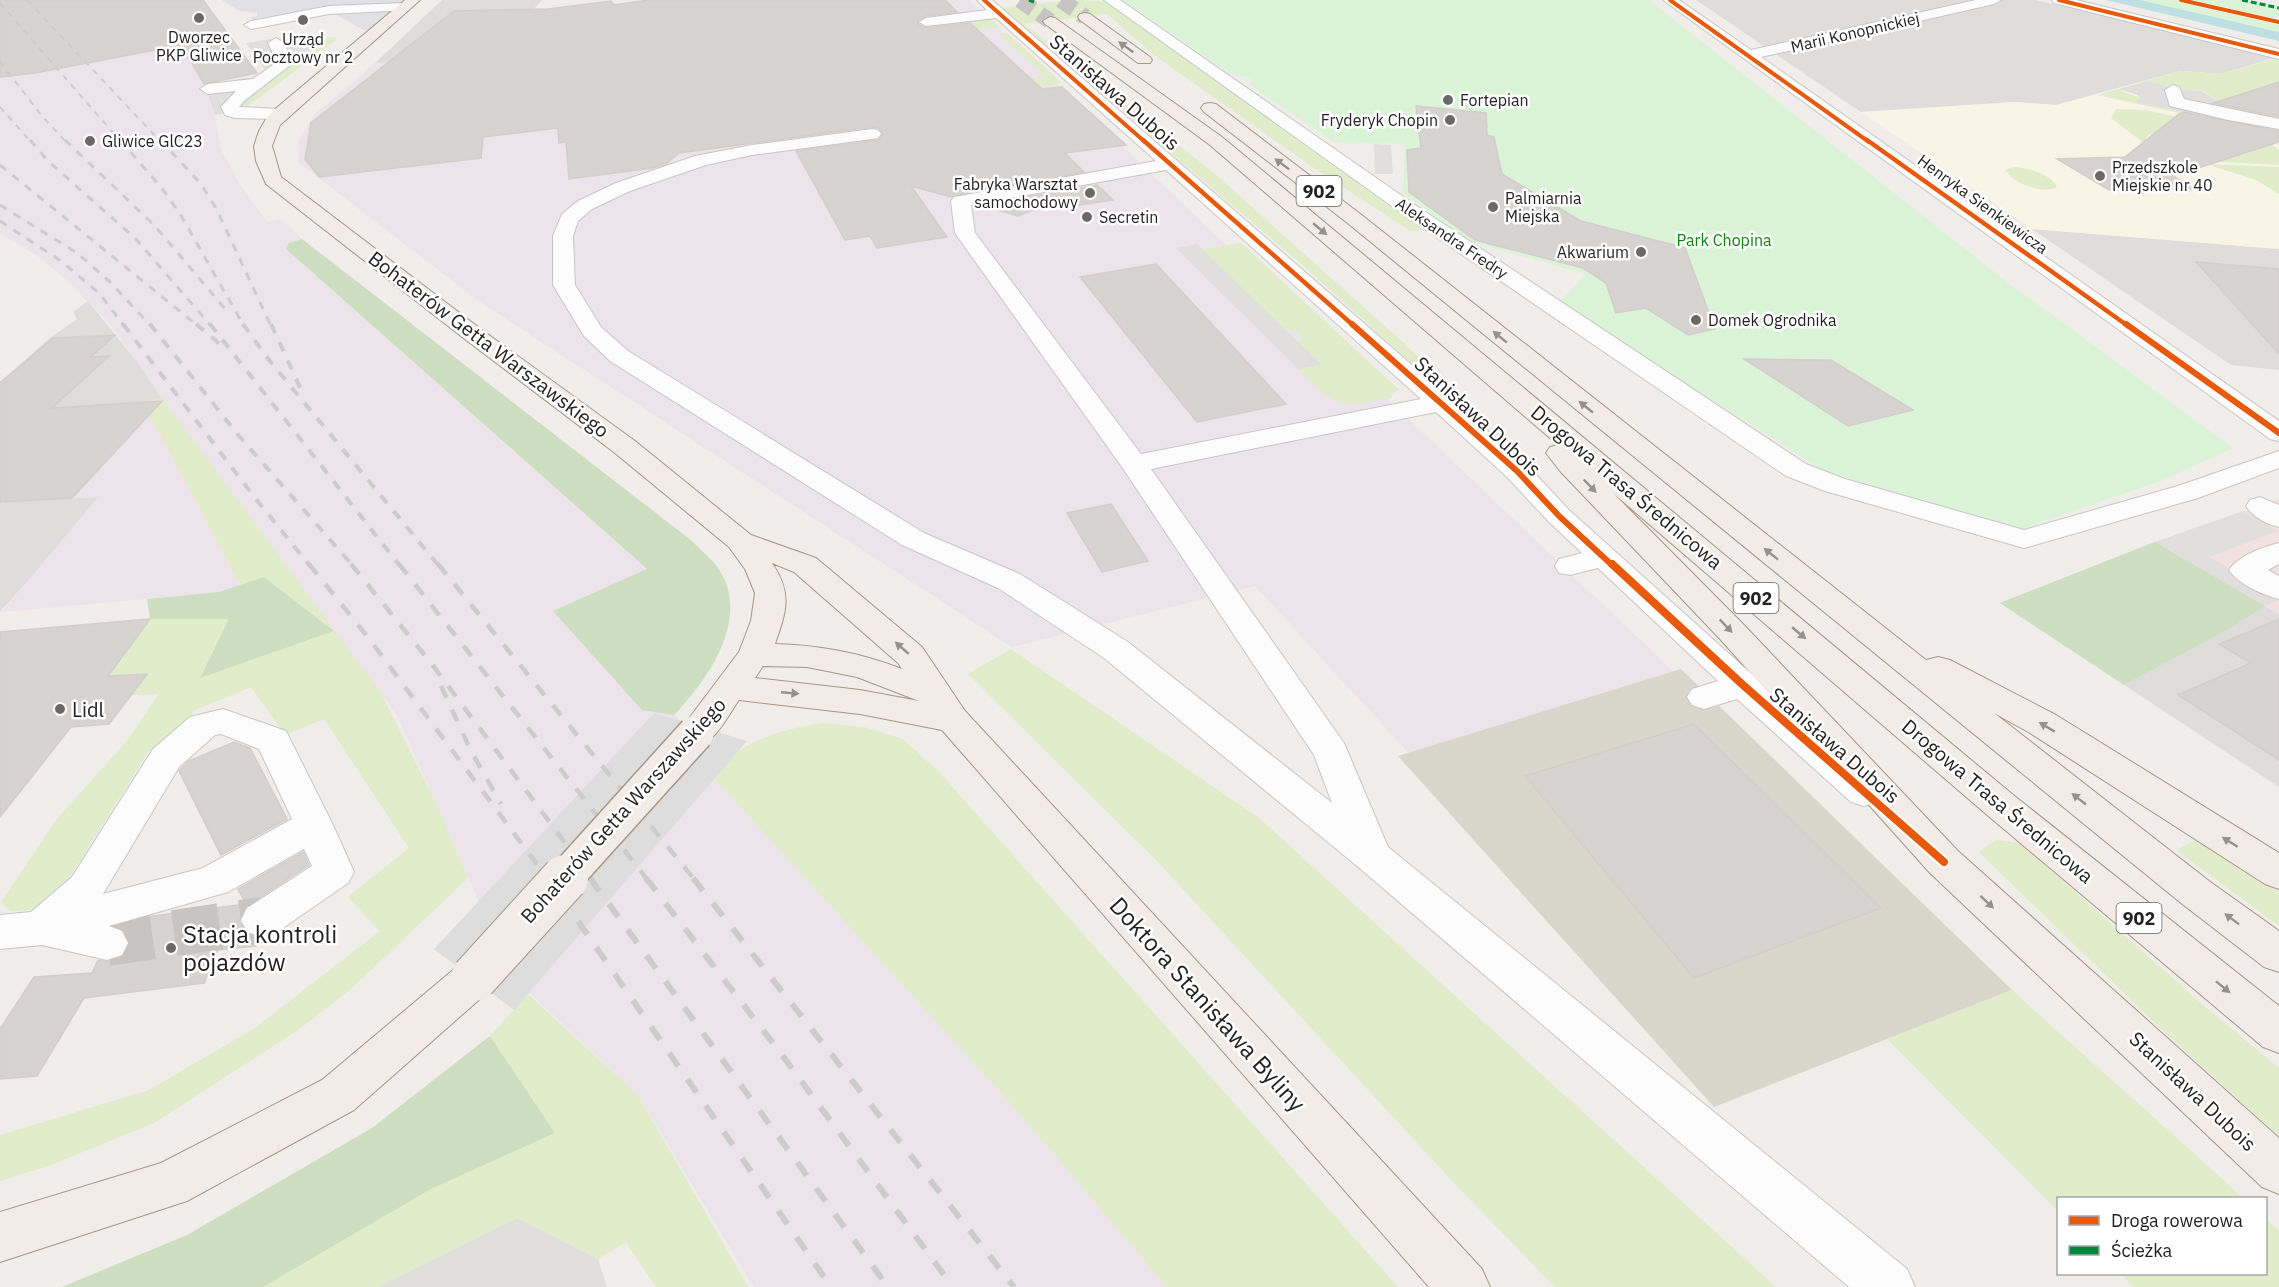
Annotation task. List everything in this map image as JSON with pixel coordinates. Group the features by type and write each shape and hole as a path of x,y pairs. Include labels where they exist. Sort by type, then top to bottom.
{"main road":[{"name":"Bohaterów Getta Warszawskiego","path":"0,1237 170,1184 338,1095 474,978 696,733 754,655 766,621 771,593 760,568 740,541 625,447 474,335 273,180 262,154 266,129 280,114 409,4"},
{"path":"1085,17 1160,72"},
{"name":"Drogowa Trasa Średnicowa","path":"1050,21 1216,141 1999,804 2279,1033"},
{"name":"Drogowa Trasa Średnicowa","path":"1198,100 1352,217 2195,892 2279,954"},
{"path":"1514,391 1570,465 1805,709 1944,862"},
{"name":"Doktora Stanisława Byliny","path":"740,541 805,565 910,655 945,708 1464,1287"},
{"path":"1865,629 2043,724 2279,873"},
{"name":"Doktora Stanisława Byliny","path":"754,655 807,656 864,667 945,708"},
{"path":"732,687 860,702 945,708"},
{"name":"Stanisława Dubois","path":"1944,862 2279,1170"}],"street":[{"name":"Aleksandra Fredry","path":"1112,0 1414,213 1796,470 1835,485 2024,539 2188,492 2279,459"},
{"name":"Henryka Sienkiewicza","path":"1671,0 2279,433"},
{"name":"Marii Konopnickiej","path":"1751,55 1994,0"},
{"path":"2059,0 2279,54"},
{"path":"251,25 329,10 409,4"},
{"path":"926,22 999,18"},
{"name":"Stanisława Dubois","path":"999,18 1171,164 1441,403 1517,471 1559,516 1743,685 1944,862"},
{"path":"276,43 285,63 232,102 231,111 280,114"},
{"path":"208,89 258,83"},
{"path":"2173,90 2176,102 2228,115 2279,124"},
{"path":"872,134 752,150 702,160 623,187 585,205 569,219 563,236 564,285 592,332 619,356 913,539 1009,581 1116,650 1371,855 1889,1287"},
{"path":"1171,164 960,201 965,233 1134,464 1331,752 1371,855"},
{"path":"1134,464 1441,403"},
{"path":"2252,413 2279,412"},
{"path":"2279,552 2244,570 2279,589"},
{"path":"1570,566 1604,557"},
{"path":"1704,696 1743,685"},
{"path":"41,928 86,888 166,758 203,726 223,721 273,740 334,872 262,920"},
{"path":"0,933 41,928 214,881 314,825"},
{"path":"41,928 107,943"}],"shaded area":[{"path":"0,0 123,0 185,52 205,85 214,112 221,150 239,183 267,222 281,219 302,239 289,243 286,249 647,570 554,611 642,709 674,715 696,733 714,767 715,779 1013,1106 1167,1287 754,1287 638,1095 520,984 480,904 397,715 168,408 108,322 62,276 38,256 0,233"},
{"path":"222,0 413,0 379,30 363,30 333,13 253,22 251,17 257,16 257,13 239,11"},
{"path":"442,0 542,0 489,59 375,63"},
{"path":"861,0 969,0 1935,921 1670,1037 1255,586 1012,647 480,302 298,162 299,139 316,113 375,63 489,59"},
{"path":"1696,0 2036,0 2277,57 2222,74 2180,71 2056,105 2015,102 1861,112"},
{"path":"283,37 314,46 237,110 215,115 205,85 252,77 266,71 246,43"},
{"name":"Przedszkole Miejskie nr 40","path":"2279,58 2279,249 2032,229 1861,112 2015,102 2056,105 2181,71 2222,74"},
{"path":"2146,81 2184,90 2202,91 2228,108 2210,107 2195,115 2135,102 2140,98 2137,95 2118,89"},
{"path":"1374,144 1391,145 1393,174 1375,174"},
{"path":"2032,229 2279,249 2279,370 2231,365"},
{"path":"1197,244 1322,365 1298,369 1176,248"},
{"path":"88,301 139,364 162,398 143,403 0,412 0,382 50,338 77,319 73,312"},
{"path":"143,403 241,586 219,592 2,612 98,497 0,502"},
{"path":"99,497 64,541 0,612 0,502"},
{"path":"2279,499 2279,614 2155,542"},
{"path":"2243,511 2277,531 2209,557 2279,597 2279,600 2265,606 2155,542"},
{"path":"2155,542 2279,614 2279,787 2000,603"},
{"path":"1681,669 2012,990 1714,1107 1398,756"},
{"path":"517,1218 598,1259 607,1287 378,1287"}],"green space":[{"path":"1070,0 1106,1 1424,230 1410,231 1314,168 1154,55 1107,14 1024,24 1214,173 1455,389 1443,391 1300,263 1001,8"},
{"name":"Park Chopina","path":"1123,0 1649,0 2007,282 2233,448 2163,480 2018,530 1826,472 1558,303 1586,274 1465,240 1403,193 1405,144 1334,142 1250,85 1252,80 1229,73"},
{"path":"2140,0 2251,0 2279,6 2279,32"},
{"path":"988,16 1000,27 959,32 988,37 967,40 1019,68 1032,78 1045,76 1000,35 1006,32 1062,83 991,93 924,24"},
{"path":"334,37 337,39 244,109 237,105 313,46 310,42"},
{"path":"2275,58 2279,60 2279,82 2229,98 2277,114 2268,117 2210,107 2227,107 2203,91 2184,90 2145,81 2181,71 2222,74"},
{"path":"2117,89 2140,98 2136,102 2195,115 2199,111 2256,126 2267,123 2271,128 2262,131 2097,95"},
{"path":"2116,109 2145,110 2256,133 2153,133 2146,137 2147,140 2201,149 2232,158 2260,149 2249,145 2265,140 2279,150 2279,165 2206,161 2145,144 2111,118"},
{"path":"2206,164 2279,167 2279,194 2256,180"},
{"path":"2016,167 2045,175 2057,187 2045,190 2022,184 2006,171"},
{"path":"302,239 692,541 715,564 727,587 730,607 728,627 722,647 712,666 674,715 642,710 553,611 647,569 286,249 289,243"},
{"path":"1241,243 1399,390 1391,394 1392,398 1360,404 1339,402 1322,392 1298,369 1321,365 1296,341 1304,339 1294,330 1287,331 1202,249"},
{"path":"162,398 381,693 438,807 468,878 351,989 298,1030 154,1123 51,1165 0,1181 0,1135 149,1090 255,1028 380,931 348,897 409,848 324,719 285,735 251,687 193,711 188,732 149,751 59,894 41,906 24,910 10,911 1,902 56,820 126,742 159,694 131,695 146,674 108,676 150,619 230,619 200,677 334,631 264,577 241,586 143,403"},
{"path":"2155,542 2265,606 2124,685 2000,603"},
{"path":"264,577 334,631 200,678 229,619 150,619 147,599 219,592"},
{"path":"1011,649 1259,818 1776,1287 1555,1287 1455,1184 1157,861 968,674"},
{"path":"823,723 864,727 903,739 938,771 1398,1287 1167,1287 1013,1106 715,779 714,767 753,743 792,729"},
{"path":"2197,839 2279,892 2279,926 2176,850"},
{"path":"1996,840 2020,843 2203,1005 2279,1068 2279,1136 2162,1030 1979,852"},
{"path":"2012,990 2242,1197 2057,1197 2057,1210 1887,1039"},
{"path":"528,994 638,1095 748,1287 656,1287 626,1242 598,1259 517,1218 378,1287 263,1287 431,1189 555,1133 490,1036"},
{"path":"490,1036 555,1133 431,1189 263,1287 62,1287 187,1235 372,1128"},
{"path":"2267,1220 2279,1231 2279,1287 2134,1287 2121,1275 2267,1275"}],"water":[{"path":"2106,0 2140,0 2279,32 2279,41"}],"pier":[{"path":"654,713 747,741 514,1010 434,949"}],"building":[{"path":"0,0 203,0 257,73 204,84 181,45 35,73 0,77"},
{"path":"649,0 945,0 957,12 926,16 918,20 918,24 926,28 970,23 1042,89 1062,87 1126,145 1065,153 1084,172 951,197 911,186 947,237 877,248 870,236 845,240 796,151 878,140 883,133 878,128 872,127 679,153 667,163 653,168 569,179 566,142 559,143 558,128 483,137 481,158 319,177 305,159 311,123 454,11 548,9 611,1 614,5"},
{"path":"2279,82 2279,117 2213,103"},
{"name":"Palmiarnia Miejska","path":"1416,106 1486,113 1487,135 1494,137 1502,174 1581,221 1685,248 1715,329 1688,335 1646,308 1616,313 1606,283 1583,268 1475,240 1409,192 1407,150 1421,148"},
{"path":"2184,112 2279,131 2279,142 2173,176 2196,189 2109,190 2057,159 2125,157"},
{"path":"1097,185 1113,200 1066,207 1064,205 1040,207 1018,216 981,205"},
{"path":"2196,262 2279,269 2279,354"},
{"path":"1156,264 1286,404 1197,422 1080,277"},
{"path":"115,335 91,357 109,356 52,408 162,401 72,498 0,502 0,383 53,338"},
{"path":"1744,359 1831,360 1913,410 1848,426"},
{"path":"1111,504 1148,561 1102,572 1067,513"},
{"name":"Lidl","path":"150,619 108,676 147,674 109,724 71,727 0,817 0,632"},
{"path":"2279,619 2279,760 2178,695 2251,663 2219,644"},
{"path":"1694,724 1881,908 1694,978 1525,776"},
{"path":"234,742 250,748 287,819 221,855 179,771 189,761"},
{"path":"303,852 309,865 245,907 239,921 245,933 258,938 256,946 218,950 204,983 84,998 37,1076 0,1079 0,1029 34,977 92,973 98,960 108,962 123,957 130,942 124,930 116,926 153,916 246,904 238,889"}],"tunnel":[{"path":"1020,0 1050,21"},
{"path":"1061,0 1085,17"},
{"path":"107,943 262,920"}],"railway":[{"path":"27,0 161,142"},
{"path":"0,3 121,142"},
{"path":"0,62 42,116 66,142"},
{"path":"0,107 31,142"},
{"path":"30,140 48,161 136,239 211,326"},
{"path":"65,140 155,226 226,310"},
{"path":"120,140 161,187 179,212 244,326"},
{"path":"160,140 201,184 217,210 271,326"},
{"path":"0,165 198,326"},
{"path":"0,205 77,253 109,281 151,326"},
{"path":"0,221 61,261 100,294 124,326"},
{"path":"123,324 252,494 310,566"},
{"path":"150,324 239,436 353,566"},
{"path":"196,324 220,344"},
{"path":"210,324 400,566"},
{"path":"243,324 269,360 439,566"},
{"path":"271,324 304,396"},
{"path":"309,564 367,636 548,879"},
{"path":"351,564 431,663 592,879"},
{"path":"399,564 647,879"},
{"path":"438,564 694,879"},
{"path":"441,686 471,751 501,804"},
{"path":"547,878 564,901"},
{"path":"590,878 888,1287"},
{"path":"646,878 782,1055 953,1287"},
{"path":"693,878 1014,1287"},
{"path":"560,895 831,1287"}],"marked path":[{"path":"1029,0 1034,2"},
{"path":"2242,0 2279,8"}],"cycle path":[{"path":"984,0 1517,471 1559,516 1743,685 1944,862"},
{"path":"1670,0 2279,433"},
{"path":"2059,0 2279,54"},
{"path":"2181,0 2279,22"}],"place":[{"name":"Dworzec PKP Gliwice","path":"199,18"},
{"name":"Urząd Pocztowy nr 2","path":"303,20"},
{"name":"Fortepian","path":"1448,100"},
{"name":"Fryderyk Chopin","path":"1450,120"},
{"name":"Gliwice GlC23","path":"90,141"},
{"name":"Przedszkole Miejskie nr 40","path":"2100,176"},
{"name":"Fabryka Warsztat samochodowy","path":"1090,193"},
{"name":"Palmiarnia Miejska","path":"1493,207"},
{"name":"Secretin","path":"1087,217"},
{"name":"Akwarium","path":"1641,252"},
{"name":"Domek Ogrodnika","path":"1696,320"},
{"name":"Lidl","path":"60,709"},
{"name":"Stacja kontroli pojazdów","path":"171,948"}]}
